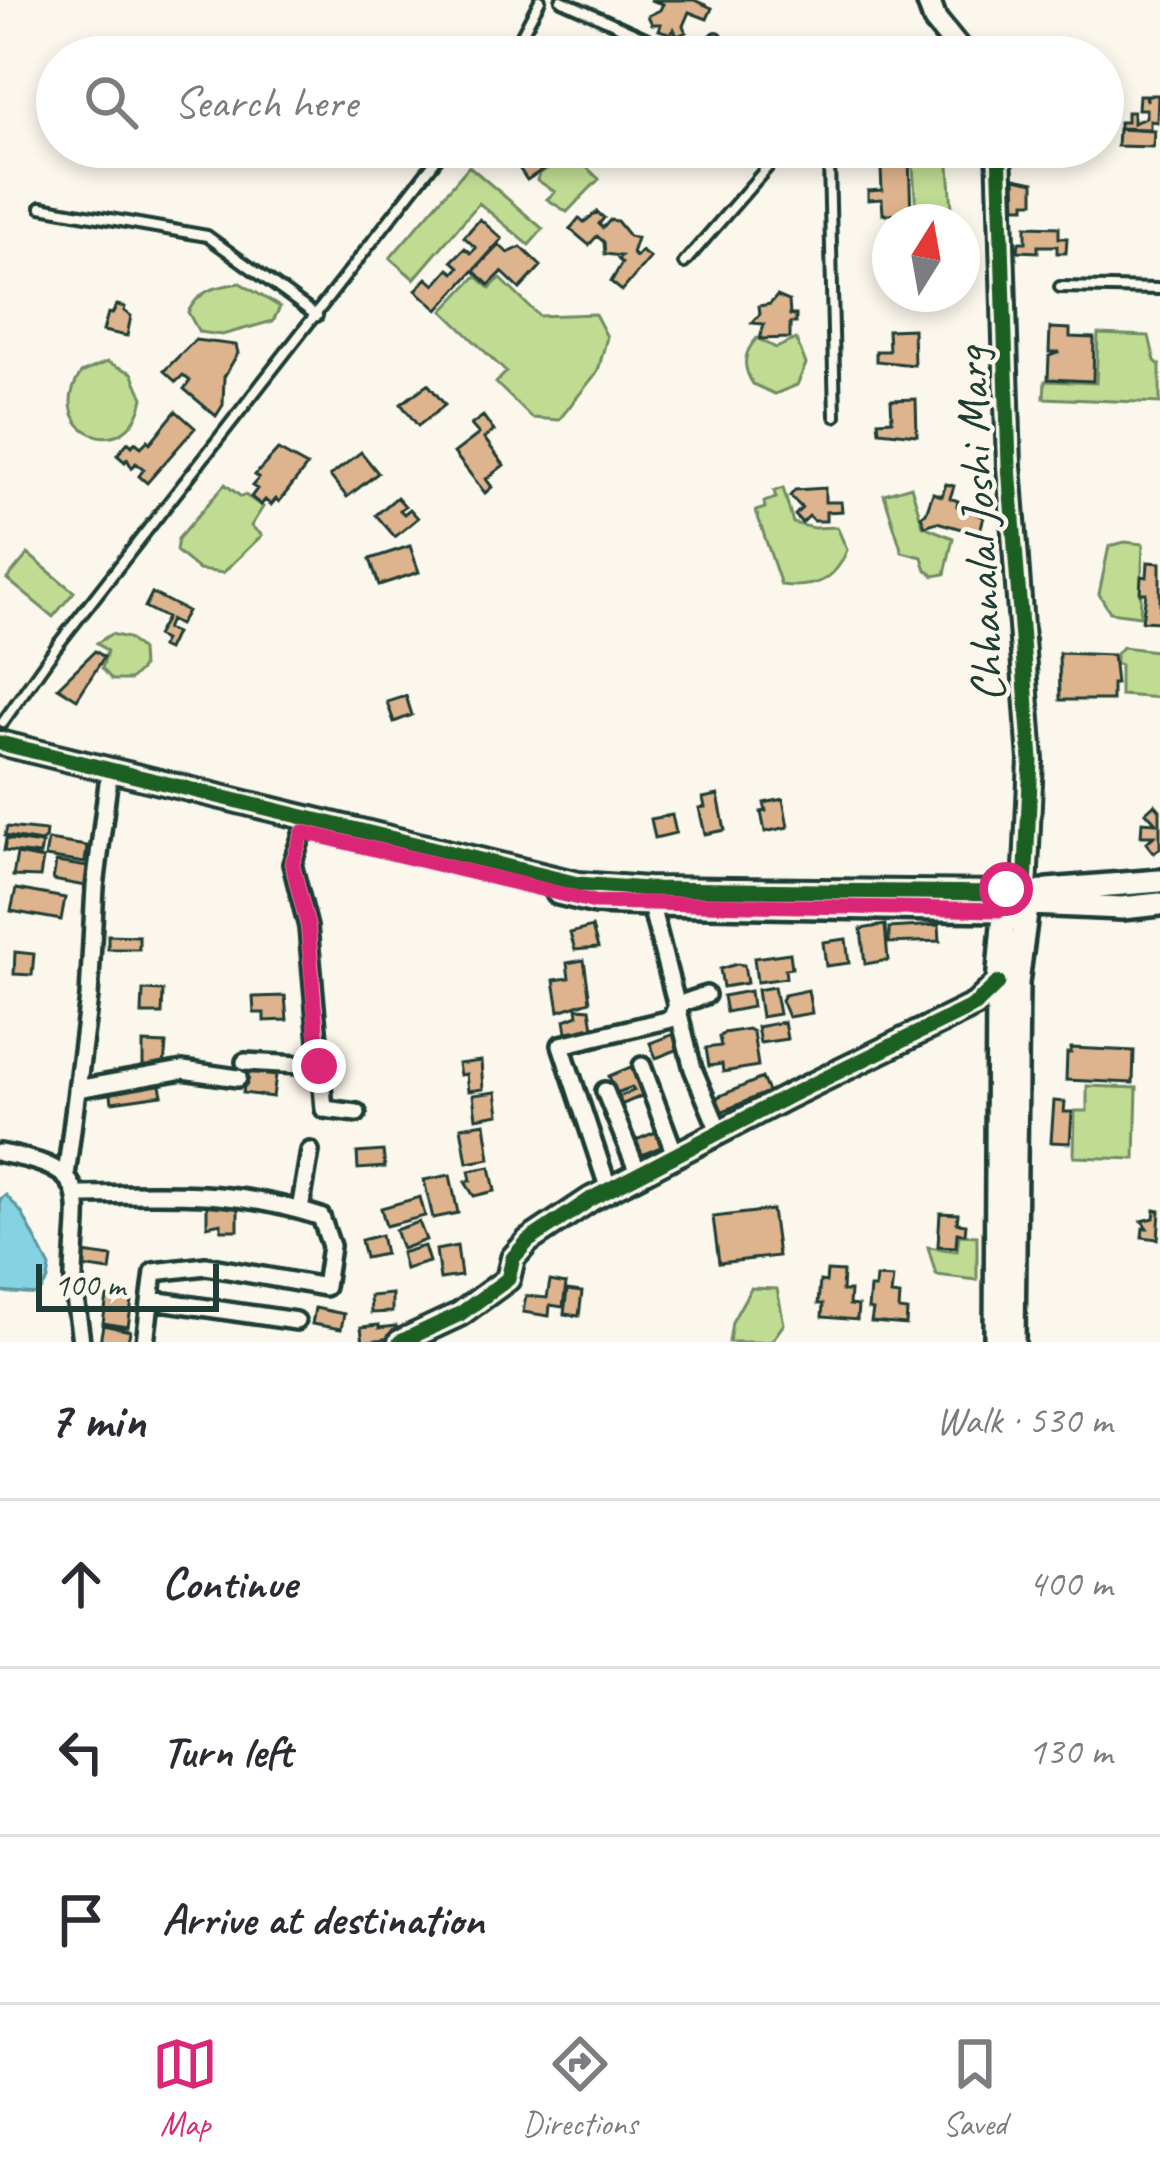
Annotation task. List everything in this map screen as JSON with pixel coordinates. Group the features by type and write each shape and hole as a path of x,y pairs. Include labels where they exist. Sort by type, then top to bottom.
{"street":[{"path":"911,0 920,13 931,10 949,36"},
{"name":"Chhanalal Joshi Marg","path":"1000,168 1009,466 1031,760 1015,901"},
{"path":"2,733 578,884 649,896"},
{"path":"0,757 595,902 649,896 1015,901 1122,908 1160,904"},
{"path":"66,1176 108,783"},
{"path":"303,832 292,864 308,927 325,1109 357,1113"},
{"path":"1015,901 1048,890 1160,881"},
{"path":"649,896 693,1069 720,1133"},
{"path":"996,1342 998,982 1015,901"},
{"path":"1013,1342 1015,901"},
{"path":"400,1342 460,1314 508,1279 513,1258 528,1241 609,1190 975,1005 998,982"},
{"path":"676,1005 706,995"},
{"path":"609,1190 560,1045 671,1019 676,1005"},
{"path":"77,1089 183,1070 319,1066"},
{"path":"642,1066 676,1157"},
{"path":"605,1090 639,1175"},
{"path":"300,1210 310,1151"},
{"path":"0,1153 30,1158 66,1176 78,1196 74,1294 81,1342"},
{"path":"78,1196 226,1194 321,1217 331,1246 325,1287 206,1266 154,1272 145,1342"},
{"path":"153,1300 296,1321"}],"lane":[{"path":"521,36 540,0"},
{"path":"561,0 641,36"},
{"path":"2,733 56,647 430,168"},
{"path":"684,263 767,168"},
{"path":"829,168 835,416"},
{"path":"41,207 207,236 317,316"},
{"path":"1060,287 1160,289"}],"green space":[{"path":"467,168 543,229 529,245 479,203 414,279 390,258"},
{"path":"549,168 587,168 599,179 567,212 547,199 555,192 537,180"},
{"path":"913,168 949,168 952,204 916,204"},
{"path":"476,276 490,288 500,278 539,316 595,314 607,337 598,371 559,420 532,418 496,383 506,372 443,311"},
{"path":"240,283 280,307 273,321 222,335 199,332 188,312 198,298 209,290"},
{"path":"1098,334 1149,336 1160,365 1160,403 1044,398 1045,381 1096,383"},
{"path":"757,338 776,348 796,339 806,364 797,385 775,394 753,384 746,360"},
{"path":"107,362 132,373 143,398 135,420 107,437 80,425 72,411 72,394 81,373"},
{"path":"225,484 263,507 251,526 262,535 223,573 199,570 176,551 178,539"},
{"path":"911,486 923,526 953,538 945,574 934,576 922,557 902,552 884,494"},
{"path":"783,488 793,523 837,527 847,550 822,581 781,585 756,511"},
{"path":"1143,544 1140,616 1110,612 1099,594 1109,546"},
{"path":"28,554 74,592 53,617 7,579"},
{"path":"111,634 128,638 141,650 142,668 130,680 112,680 102,668 107,651 97,643"},
{"path":"1122,647 1156,651 1160,698 1120,695 1116,654"},
{"path":"1087,1086 1137,1088 1135,1159 1074,1157 1075,1111 1087,1111"},
{"path":"959,1235 977,1236 977,1280 936,1275 928,1247 957,1251"},
{"path":"751,1288 777,1289 784,1324 771,1342 729,1342 732,1322"}],"water":[{"path":"6,1195 22,1213 50,1267 38,1295 0,1292 0,1199"}],"building":[{"path":"650,0 694,0 712,8 707,19 689,12 683,26 686,32 677,36 674,29 671,34 659,30 661,24 652,24 648,16 663,4"},
{"path":"1139,95 1147,101 1147,95 1158,95 1157,122 1150,121 1150,129 1124,128 1127,112 1133,112 1133,123 1146,118 1146,109 1138,109"},
{"path":"1124,129 1154,131 1153,147 1124,146"},
{"path":"519,168 545,168 527,180"},
{"path":"880,168 909,168 911,204 868,200 868,191 882,190"},
{"path":"1015,178 1034,182 1034,202 1025,202 1025,207 1016,207"},
{"path":"597,212 604,218 599,224 603,228 610,220 617,221 629,236 637,238 632,253 636,257 641,251 650,258 622,291 611,282 621,256 605,254 604,242 597,236 589,245 570,229 579,218 584,222"},
{"path":"480,219 502,239 438,310 416,290 427,278 435,285 449,269 454,273 459,267 452,261 465,248 471,253 476,248 464,237"},
{"path":"1026,226 1059,227 1059,238 1067,238 1066,253 1057,253 1057,246 1018,251 1019,242 1026,242"},
{"path":"499,245 508,253 521,247 541,266 520,289 502,272 489,285 474,271"},
{"path":"777,296 789,301 796,323 790,323 790,338 760,339 764,324 752,323 760,314 759,306"},
{"path":"117,305 131,316 127,336 103,331 108,313"},
{"path":"1050,328 1070,329 1070,337 1094,338 1093,381 1048,379 1049,356 1060,352 1049,352"},
{"path":"913,329 914,365 876,361 876,351 889,351 888,330"},
{"path":"195,340 236,345 238,353 224,377 223,405 216,416 184,389 190,381 183,375 176,382 164,371"},
{"path":"428,384 445,405 418,426 401,404"},
{"path":"916,399 917,435 879,431 878,421 892,420 891,400"},
{"path":"176,411 195,428 147,483 139,476 144,469 136,463 132,468 117,455 128,442 141,447 150,443"},
{"path":"483,416 494,431 484,438 504,465 486,479 492,487 485,493 454,453 479,434 471,425"},
{"path":"278,450 307,466 279,502 276,499 271,505 265,500 261,505 251,497 259,478 255,475"},
{"path":"361,452 378,473 347,497 330,476"},
{"path":"946,484 954,486 950,498 958,501 957,506 984,517 979,534 937,522 925,526 921,516 933,493 942,496"},
{"path":"825,488 825,502 841,502 842,511 826,512 826,521 809,516 802,523 795,515 802,508 790,496 795,490"},
{"path":"397,497 405,506 400,510 404,514 410,509 418,518 395,537 376,515"},
{"path":"410,546 419,572 379,585 370,559"},
{"path":"1148,562 1160,563 1160,622 1142,621 1146,593 1140,593 1141,576 1147,577"},
{"path":"152,593 187,611 179,625 170,620 166,629 175,633 167,650 161,647 164,640 156,636 166,618 145,607"},
{"path":"95,651 104,657 77,699 58,687"},
{"path":"1059,653 1113,655 1116,684 1112,684 1112,700 1060,700"},
{"path":"406,696 412,715 394,722 387,702"},
{"path":"718,795 725,830 705,834 699,808 705,807 703,798"},
{"path":"783,799 788,827 765,832 764,803"},
{"path":"1155,804 1160,810 1160,848 1154,853 1146,843 1154,836 1141,836 1142,822 1156,823 1146,812"},
{"path":"672,815 676,833 655,838 651,819"},
{"path":"7,827 46,831 45,839 5,836"},
{"path":"6,839 42,844 40,855 4,851"},
{"path":"48,840 87,846 85,863 45,857"},
{"path":"17,854 43,859 40,877 13,876"},
{"path":"56,862 88,867 85,886 53,880"},
{"path":"16,889 65,898 61,920 11,911"},
{"path":"885,925 888,960 865,964 861,929"},
{"path":"939,925 940,941 889,943 889,928"},
{"path":"592,927 598,948 575,950 570,933"},
{"path":"108,935 139,936 139,949 108,949"},
{"path":"846,939 849,963 826,966 823,942"},
{"path":"15,952 34,954 32,975 14,974"},
{"path":"790,953 792,968 785,969 786,978 757,982 754,958"},
{"path":"584,960 590,1001 559,1011 554,980 569,978 567,963"},
{"path":"744,965 747,983 723,987 720,969"},
{"path":"774,987 779,1014 761,1017 757,990"},
{"path":"143,990 163,991 162,1014 142,1014"},
{"path":"808,990 812,1013 788,1017 781,1000 784,995"},
{"path":"750,991 752,1007 726,1012 723,996"},
{"path":"285,996 287,1020 264,1021 264,1013 254,1013 253,997"},
{"path":"577,1008 590,1009 594,1034 574,1037 573,1031 567,1032 565,1020 578,1015"},
{"path":"784,1022 787,1039 760,1043 757,1027"},
{"path":"753,1032 758,1066 723,1072 722,1064 709,1066 706,1048 721,1046 719,1037 724,1033"},
{"path":"674,1034 679,1049 656,1058 650,1043"},
{"path":"143,1043 166,1044 164,1067 143,1066"},
{"path":"1071,1048 1134,1051 1133,1083 1066,1080"},
{"path":"481,1061 483,1089 468,1091 466,1074 460,1075 458,1064"},
{"path":"633,1066 644,1095 621,1105 618,1097 634,1090 616,1093 609,1076"},
{"path":"246,1071 276,1075 273,1097 243,1093"},
{"path":"762,1078 768,1092 721,1112 715,1098"},
{"path":"159,1081 162,1095 112,1102 110,1088"},
{"path":"496,1092 499,1114 476,1118 473,1095"},
{"path":"1054,1101 1065,1102 1064,1112 1072,1112 1070,1143 1051,1142"},
{"path":"485,1123 490,1159 467,1163 461,1127"},
{"path":"663,1129 670,1143 642,1155 636,1140"},
{"path":"383,1151 385,1167 358,1169 357,1153"},
{"path":"490,1167 495,1191 474,1196 465,1182 471,1180 469,1171"},
{"path":"450,1175 458,1213 433,1218 424,1180"},
{"path":"420,1197 425,1216 386,1226 381,1208"},
{"path":"207,1203 238,1204 238,1230 221,1230 221,1223 207,1226"},
{"path":"772,1210 778,1256 719,1263 713,1217"},
{"path":"1155,1210 1160,1211 1158,1239 1142,1237 1147,1228 1142,1221 1154,1218"},
{"path":"940,1213 958,1214 957,1223 966,1224 965,1234 957,1233 956,1247 938,1246"},
{"path":"419,1222 426,1240 402,1249 395,1230"},
{"path":"381,1235 385,1254 365,1258 361,1240"},
{"path":"424,1246 429,1262 405,1269 401,1253"},
{"path":"457,1246 461,1276 440,1279 436,1250"},
{"path":"83,1253 112,1257 110,1271 81,1267"},
{"path":"827,1271 843,1272 842,1291 850,1291 849,1305 858,1306 857,1320 822,1317 820,1281 826,1282"},
{"path":"876,1277 893,1278 891,1295 900,1296 899,1310 907,1311 906,1325 871,1322 870,1288 875,1288"},
{"path":"550,1281 566,1284 563,1307 550,1305 549,1316 523,1312 526,1296 547,1298"},
{"path":"567,1290 582,1292 579,1316 564,1314"},
{"path":"392,1294 392,1312 371,1313 370,1296"},
{"path":"107,1297 132,1301 128,1327 103,1323"},
{"path":"315,1308 344,1314 341,1329 312,1324"},
{"path":"103,1325 130,1331 128,1342 100,1342"},
{"path":"396,1326 398,1337 363,1342 361,1327"}],"cycle path":[{"path":"1000,168 1009,466 1031,760 1025,890"},
{"path":"0,743 578,884 1002,893"},
{"path":"400,1342 460,1314 508,1279 513,1258 528,1241 591,1199 975,1005 998,983"}],"route":[{"path":"319,1066 308,927 292,864 303,832 595,902 1000,910 998,901 1006,889"}]}
